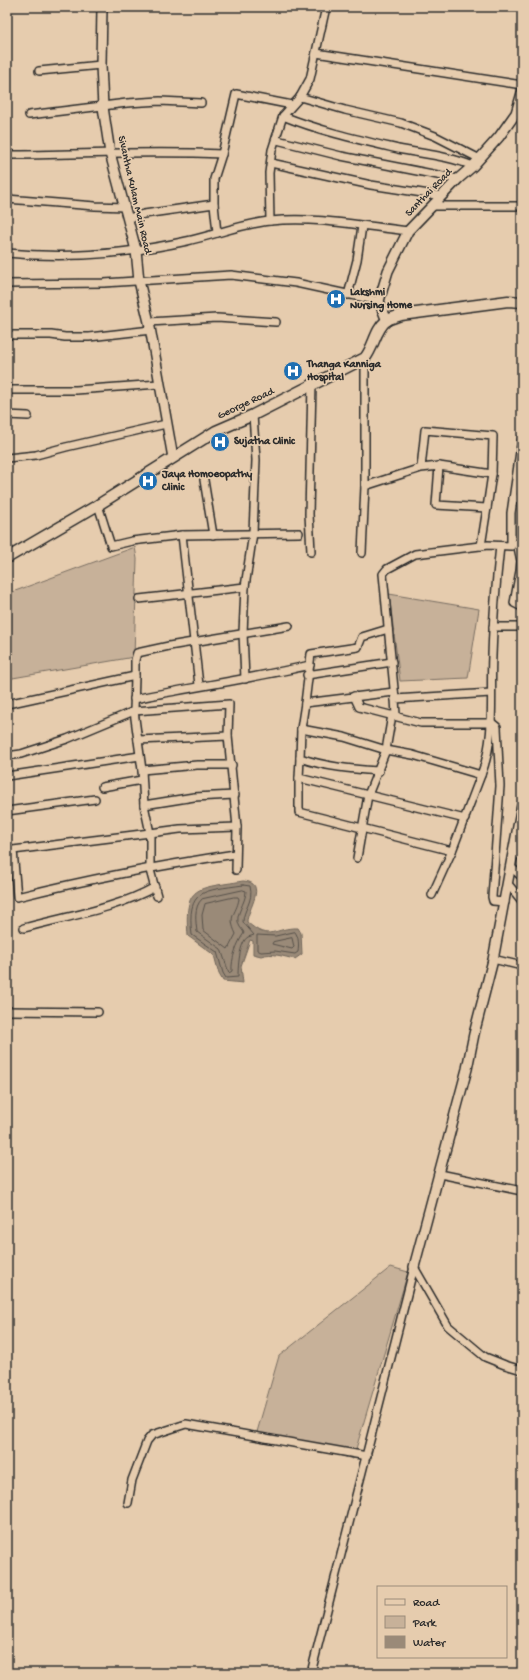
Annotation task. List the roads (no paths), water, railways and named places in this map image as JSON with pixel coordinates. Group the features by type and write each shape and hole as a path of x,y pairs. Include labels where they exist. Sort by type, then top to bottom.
{"main road":[{"path":"365,358 370,352 380,328 386,321 401,315 508,301 522,302"},
{"name":"George Road","path":"7,558 98,505 216,431 253,415 365,358"}],"street":[{"name":"Sivantha Kulam Main Road","path":"102,7 101,65 103,107 110,153 129,218 136,250 139,281 150,326 173,458"},
{"path":"270,221 269,173 272,150 277,140 283,116 300,97 310,79 326,7"},
{"path":"316,52 522,85"},
{"path":"40,72 101,65"},
{"name":"Santhai Road","path":"378,301 388,271 408,232 458,179 480,159 499,137 516,113 522,93"},
{"path":"217,233 214,204 214,179 222,154 236,94 292,105"},
{"path":"300,97 345,110 401,123 435,136 480,159"},
{"path":"29,115 160,101 201,103"},
{"path":"283,116 302,124 377,144 454,159 473,166"},
{"path":"277,140 341,156 458,179"},
{"path":"7,155 90,155 172,151 222,154"},
{"path":"271,163 370,185 442,196"},
{"path":"7,199 125,207"},
{"path":"129,218 144,214 214,204"},
{"path":"433,206 522,206"},
{"path":"7,254 70,256 136,250 187,242 217,233 270,221 320,220 408,232"},
{"path":"348,295 357,260 362,226"},
{"path":"7,284 139,281 231,275 296,283 378,301 386,321"},
{"path":"7,335 89,337 150,326 217,318 276,322"},
{"path":"362,553 365,486 365,358"},
{"path":"7,390 76,390 159,384"},
{"path":"311,552 309,514 312,384"},
{"path":"7,415 28,416"},
{"path":"245,679 243,633 245,587 252,533 256,460 253,415"},
{"path":"7,458 36,455 72,445 166,424"},
{"path":"421,468 425,430 493,436 492,474 481,546"},
{"path":"522,438 521,459 513,498 517,543 521,561 521,572 514,603 522,607"},
{"path":"365,486 421,468 439,466 492,474"},
{"path":"439,466 436,505 487,508"},
{"path":"204,480 214,535"},
{"path":"513,498 522,499"},
{"path":"98,505 111,546 132,541 182,535 299,533"},
{"path":"182,535 199,685"},
{"path":"357,858 364,828 368,795 379,771 386,750 394,715 395,695 383,574 387,569 415,554 517,543"},
{"path":"432,895 452,852 487,759 492,723 491,692 493,627 500,546"},
{"path":"139,599 245,587"},
{"path":"158,896 150,870 150,833 144,805 142,770 134,711 135,660 137,653 289,626"},
{"path":"493,627 522,627"},
{"path":"388,630 362,637 358,647 311,654 301,729 299,812 452,852"},
{"path":"307,675 392,662"},
{"path":"134,699 199,685 245,679 310,665"},
{"path":"7,704 135,676"},
{"path":"305,703 354,696 491,692"},
{"path":"354,696 359,707 421,723 492,723 498,727 500,786 492,897 493,901 505,902"},
{"path":"7,756 21,754 67,739 134,711 229,704 228,736 237,827 235,854 236,870"},
{"path":"301,729 344,737 386,750 413,755 481,774"},
{"path":"138,740 228,736"},
{"path":"7,776 140,756"},
{"path":"300,758 320,765 379,771"},
{"path":"142,770 197,765 232,765"},
{"path":"299,778 465,819"},
{"path":"102,787 142,780"},
{"path":"144,805 194,797 235,795"},
{"path":"7,811 95,799"},
{"path":"311,1673 414,1267 468,1069 474,1034 505,902 522,805"},
{"path":"235,854 77,883 17,897 12,852 13,850 180,829 237,827"},
{"path":"513,850 522,857"},
{"path":"510,867 522,877"},
{"path":"508,884 522,901"},
{"path":"24,928 119,903 142,895 155,888"},
{"path":"493,958 522,966"},
{"path":"7,1011 98,1012"},
{"path":"440,1174 522,1191"},
{"path":"414,1267 448,1326 485,1357 522,1370"},
{"path":"128,1503 132,1480 147,1441 152,1435 186,1424 367,1456"}],"water":[{"path":"243,881 251,883 255,886 256,891 247,922 261,932 267,933 290,928 298,928 301,933 302,954 295,959 274,955 261,956 253,954 253,941 250,940 241,966 243,983 223,981 219,974 214,955 188,936 187,919 188,907 191,898 196,892 204,888"}],"place":[{"name":"Lakshmi Nursing Home","path":"336,299"},
{"name":"Thanga Kanniga Hospital","path":"293,371"},
{"name":"Sujatha Clinic","path":"220,442"},
{"name":"Jaya Homoeopathy Clinic","path":"148,481"}]}
